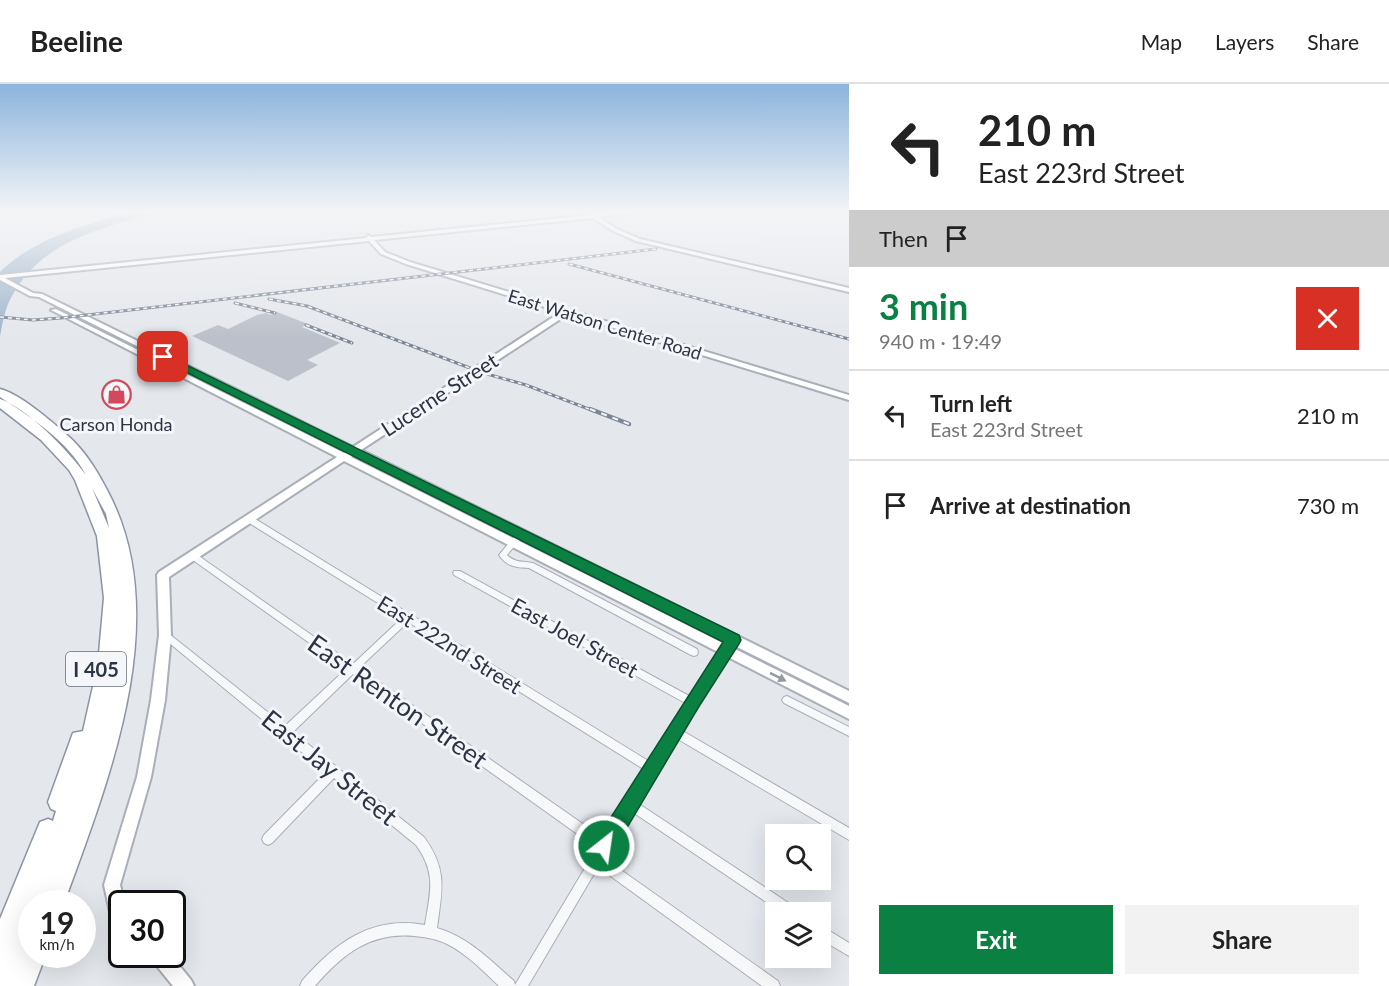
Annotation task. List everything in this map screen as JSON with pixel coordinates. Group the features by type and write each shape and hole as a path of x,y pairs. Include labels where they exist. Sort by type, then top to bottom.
{"highway":[{"name":"I 405","path":"0,392 50,426 87,465 110,508 126,574 125,654 113,718 91,799 57,890"},
{"path":"0,399 38,424 84,473 102,510 110,536 118,585 115,645 94,753 70,825 44,890"},
{"path":"0,403 52,442 82,479 94,505 104,537 111,584 110,645 92,733 69,804 0,981"},
{"name":"I 405","path":"0,410 31,432 54,453 68,471 85,502 96,536 102,608 97,664 81,733 64,790 0,949"},
{"path":"6,986 18,956"},
{"path":"21,986 28,968"}],"main road":[{"path":"0,276 208,254"},
{"name":"East Watson Center Road","path":"386,254 408,263 849,398"},
{"path":"697,254 849,290"},
{"path":"0,276 32,295 40,295 353,451 517,538 730,645 849,697"},
{"path":"32,295 31,298 343,457 517,538"},
{"name":"Lucerne Street","path":"165,635 163,575 566,312"},
{"path":"113,890 112,885 144,777 159,700 165,635"},
{"path":"730,645 849,713"},
{"path":"170,968 185,986"}],"street":[{"name":"East 222nd Street","path":"249,519 651,768"},
{"path":"517,538 503,555 506,559 518,564 530,565 694,652"},
{"name":"East Renton Street","path":"193,556 604,846"},
{"name":"East Joel Street","path":"457,573 692,702"},
{"path":"287,731 407,618"},
{"name":"East Jay Street","path":"165,635 287,731 420,841 435,864 436,877 430,931"},
{"path":"308,986 319,972 344,950 372,934 399,930 430,931 462,945 519,986 651,768 730,645"},
{"path":"787,700 849,732"},
{"path":"675,732 849,834"},
{"path":"268,839 334,771"},
{"path":"629,804 777,902"},
{"path":"596,859 773,986"},
{"path":"831,938 849,950"}],"water":[{"path":"23,254 50,254 34,266 20,283 8,304 0,336 0,272"}],"building":[{"path":"277,312 308,324 302,327 340,343 307,360 318,365 288,381 192,336 218,325 228,329 257,315 266,313 271,315"}],"railway":[{"path":"0,317 33,320 61,318 612,254"},
{"path":"569,264 849,339"},
{"path":"269,299 307,306 470,368"},
{"path":"235,303 275,313"},
{"path":"306,325 352,343"},
{"path":"487,374 526,385 594,411"},
{"path":"590,409 629,424"}],"place":[{"name":"Carson Honda","path":"116,395"}],"route":[{"path":"163,357 733,640 692,702 604,846"}]}
